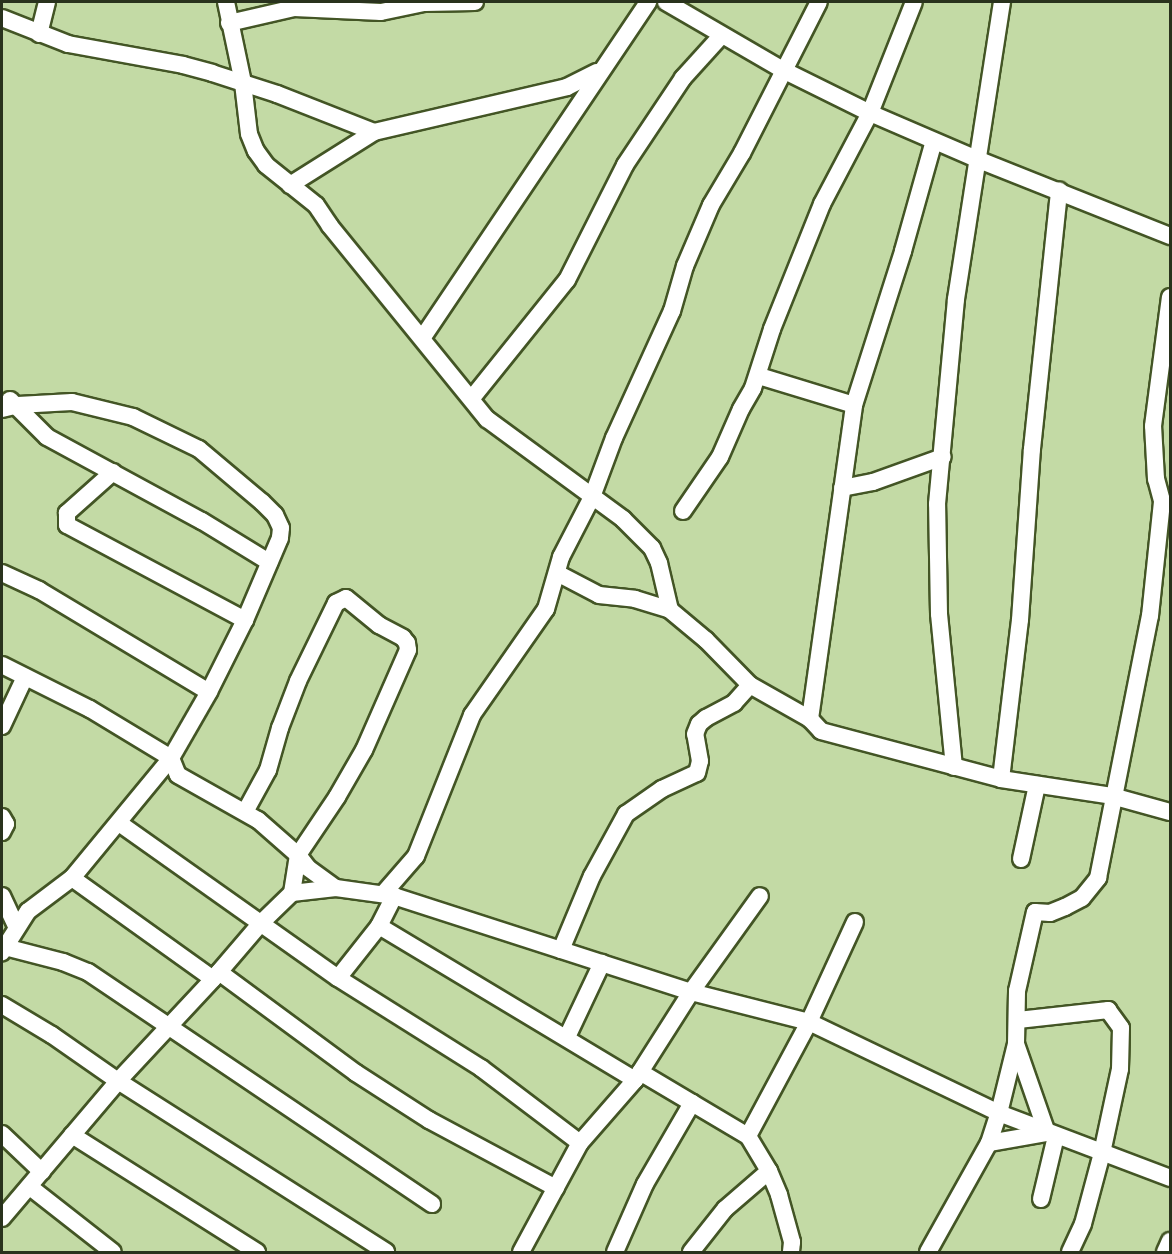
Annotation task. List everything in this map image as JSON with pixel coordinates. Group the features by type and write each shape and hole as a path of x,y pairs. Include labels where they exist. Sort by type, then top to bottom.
{"street":[{"path":"39,33 47,2"},
{"path":"226,2 243,83 249,134 256,152 267,165 316,205 330,226 423,337 479,410 501,431 623,519 652,548 656,554 670,610"},
{"path":"229,23 294,8 381,12 424,3 475,2"},
{"path":"423,337 602,67 648,2"},
{"path":"666,2 783,70 870,113 979,160 1170,236"},
{"path":"338,978 379,926 388,895 416,856 472,715 546,609 561,557 592,498 614,438 672,311 685,266 711,205 742,153 819,2"},
{"path":"683,511 720,457 759,376 772,328 822,204 870,113 915,2"},
{"path":"954,767 939,614 937,504 956,298 1002,2"},
{"path":"2,18 92,51 183,64 243,83 374,132"},
{"path":"472,398 567,280 626,165 683,78 721,36"},
{"path":"290,184 374,132 567,87 587,79 602,67"},
{"path":"810,719 854,405 903,251 934,141"},
{"path":"315,170 316,205"},
{"path":"1001,779 1020,620 1032,449 1059,190"},
{"path":"928,1252 989,1143 999,1113 1016,1044 1017,991 1035,912 1050,913 1065,907 1092,888 1098,878 1112,796 1150,616 1162,501 1156,479 1153,426 1166,378 1170,297"},
{"path":"759,376 854,405"},
{"path":"2,397 10,407 47,437 202,521 269,562"},
{"path":"10,407 72,402 133,417 199,449 275,515 281,528 280,538 245,620 209,692 171,758 72,878 44,897 16,926 3,949 63,962 88,972 432,1204"},
{"path":"842,488 873,482 943,457"},
{"path":"113,472 67,513 67,525 245,620"},
{"path":"2,573 48,595 209,692"},
{"path":"557,573 599,595 635,599 670,610 706,640 750,685 810,719 821,731 897,749 1001,779 1112,796 1170,812"},
{"path":"2,1218 118,1081 169,1028 261,923 292,893 298,855 337,797 364,750 408,650 403,638 379,625 346,598 336,603 298,681 280,728 268,770 245,812"},
{"path":"2,665 90,709 171,758 177,775 245,812 272,831 298,855 308,868 336,888"},
{"path":"2,726 25,677"},
{"path":"561,950 591,876 626,814 662,789 697,773 700,767 695,734 699,724 734,704 750,685"},
{"path":"1021,859 1036,785"},
{"path":"2,817 6,824 2,832"},
{"path":"119,823 338,978 481,1068 580,1143"},
{"path":"72,878 356,1073 429,1119 556,1188"},
{"path":"292,893 336,888 388,895 691,992 808,1022 999,1113 1170,1177"},
{"path":"2,896 16,926"},
{"path":"521,1252 580,1143 638,1076 691,992 760,896"},
{"path":"748,1136 808,1022 855,922"},
{"path":"379,926 442,966 748,1136 769,1170 792,1242 792,1252"},
{"path":"567,1037 602,963"},
{"path":"2,1005 52,1035 118,1081 386,1252"},
{"path":"1018,1020 1108,1010 1116,1018 1121,1028 1120,1069 1102,1153 1083,1224 1070,1252"},
{"path":"1016,1044 1051,1134 1041,1199"},
{"path":"615,1252 645,1184 692,1103"},
{"path":"2,1134 42,1172"},
{"path":"989,1143 1051,1134"},
{"path":"72,1135 257,1252"},
{"path":"691,1252 726,1209 769,1170"},
{"path":"30,1187 113,1252"},
{"path":"1165,1252 1170,1241"}]}
